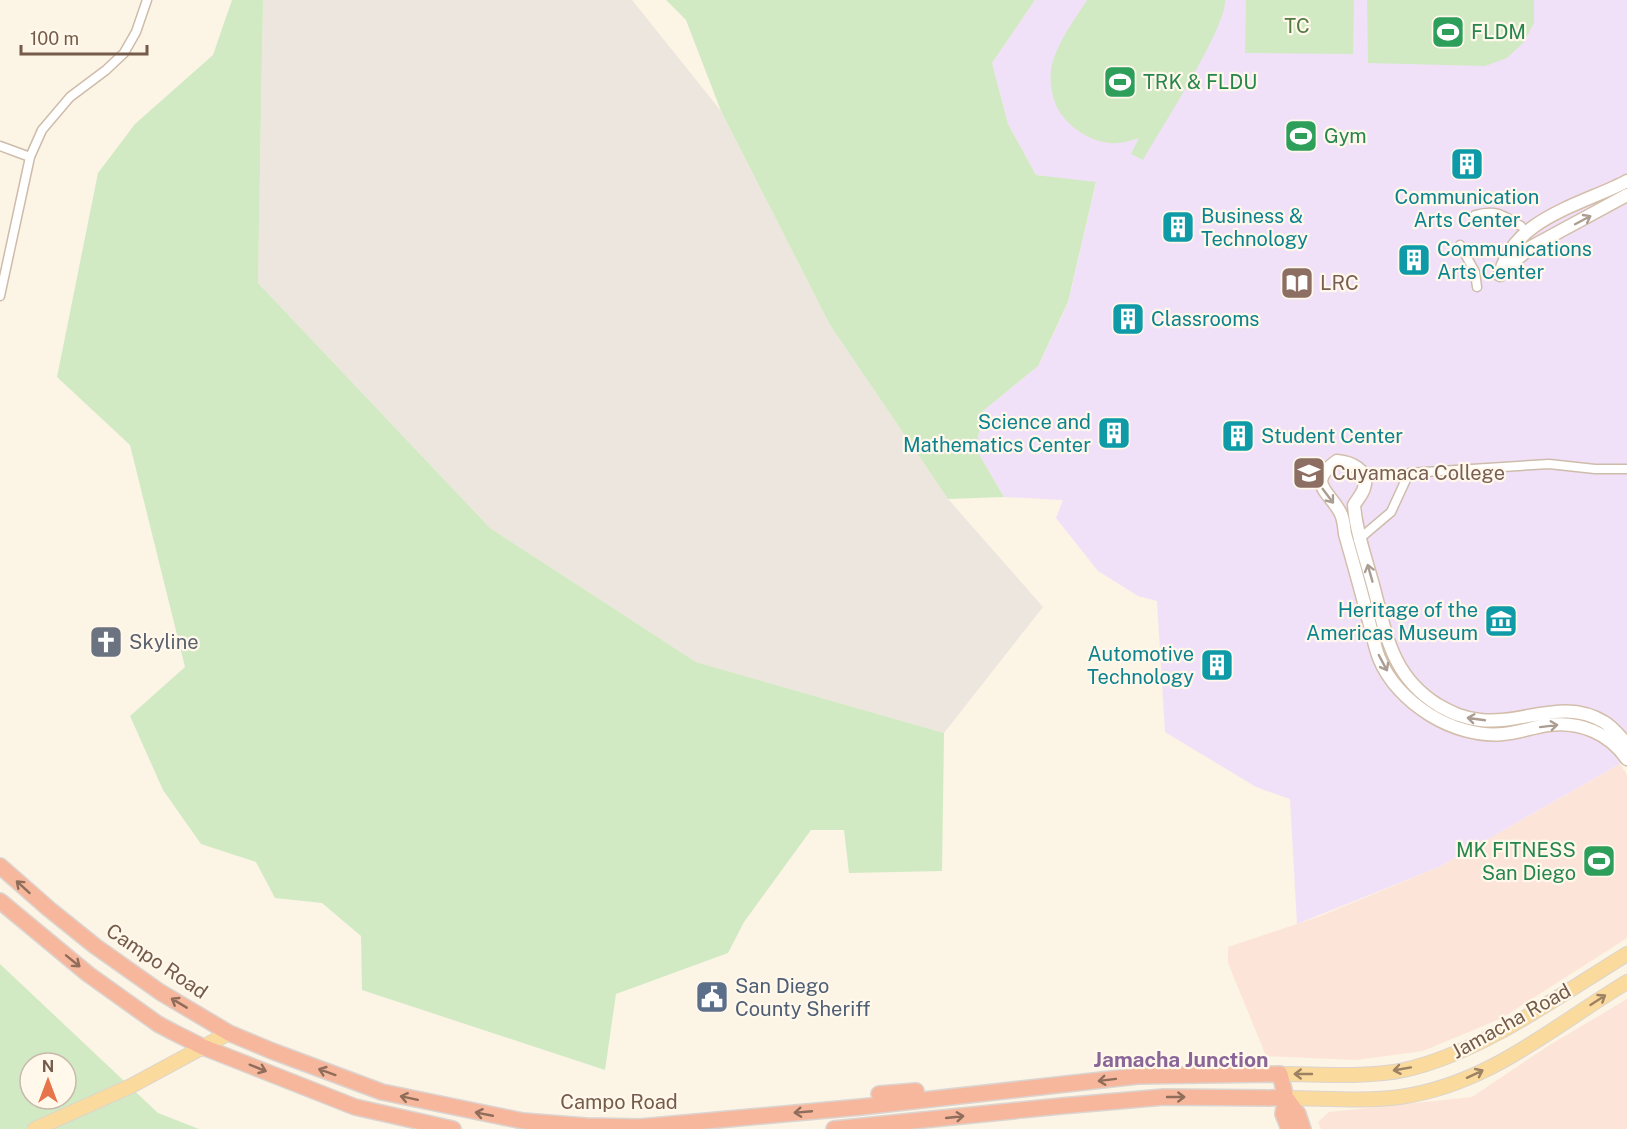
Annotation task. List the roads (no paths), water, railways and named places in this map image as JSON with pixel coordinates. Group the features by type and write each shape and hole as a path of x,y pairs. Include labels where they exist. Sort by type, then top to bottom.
{"highway":[{"name":"Campo Road","path":"0,866 95,946 160,992 230,1033 382,1092 534,1122 640,1127 960,1097 1138,1076 1280,1074"},
{"path":"0,901 88,974 149,1018 203,1047 355,1107 453,1129"},
{"path":"1280,1074 1286,1098 1298,1114 1303,1129"},
{"path":"879,1094 933,1090 960,1097"},
{"path":"834,1129 1164,1097 1286,1098"},
{"path":"1286,1098 1283,1114 1289,1129"}],"main road":[{"name":"Jamacha Road","path":"1280,1074 1402,1070 1450,1057 1494,1034 1627,954"},
{"name":"Jamacha Road","path":"1286,1098 1399,1097 1451,1085 1516,1055 1627,982"},
{"path":"35,1129 131,1086 230,1033"}],"street":[{"path":"0,296 30,157 42,130 70,97 106,70 124,52 136,32 147,0"},
{"path":"0,146 30,157"},
{"path":"1626,186 1603,209 1531,247 1500,275 1503,264 1521,236 1583,199 1596,197 1626,186"},
{"path":"1474,215 1487,212 1501,213 1521,226"},
{"path":"1460,245 1475,272 1478,287"},
{"path":"1627,744 1606,723 1585,713 1556,711 1502,721 1480,720 1456,716 1422,694 1402,672 1391,648 1360,538 1354,505 1364,488 1365,479 1361,471 1350,462 1337,461 1327,468 1322,477 1322,489 1341,514 1379,659 1394,683 1413,704 1426,714 1461,730 1485,734 1504,734 1549,725 1569,724 1594,730 1610,739 1627,759"},
{"path":"1350,546 1391,512 1409,473 1549,464 1595,469 1627,468"}],"place":[{"name":"FLDM","path":"1448,32"},
{"name":"TRK & FLDU","path":"1120,82"},
{"name":"Gym","path":"1301,136"},
{"name":"Communication Arts Center","path":"1467,164"},
{"name":"Business & Technology","path":"1178,227"},
{"name":"Communications Arts Center","path":"1414,260"},
{"name":"LRC","path":"1297,283"},
{"name":"Classrooms","path":"1128,319"},
{"name":"Science and Mathematics Center","path":"1114,433"},
{"name":"Student Center","path":"1238,436"},
{"name":"Cuyamaca College","path":"1309,473"},
{"name":"Heritage of the Americas Museum","path":"1501,621"},
{"name":"Skyline","path":"106,642"},
{"name":"Automotive Technology","path":"1217,665"},
{"name":"MK FITNESS San Diego","path":"1599,861"},
{"name":"San Diego County Sheriff","path":"712,997"}],"district":[{"name":"Jamacha Junction","path":"1181,1059"}],"park label":[{"name":"TC","path":"1297,26"}]}
